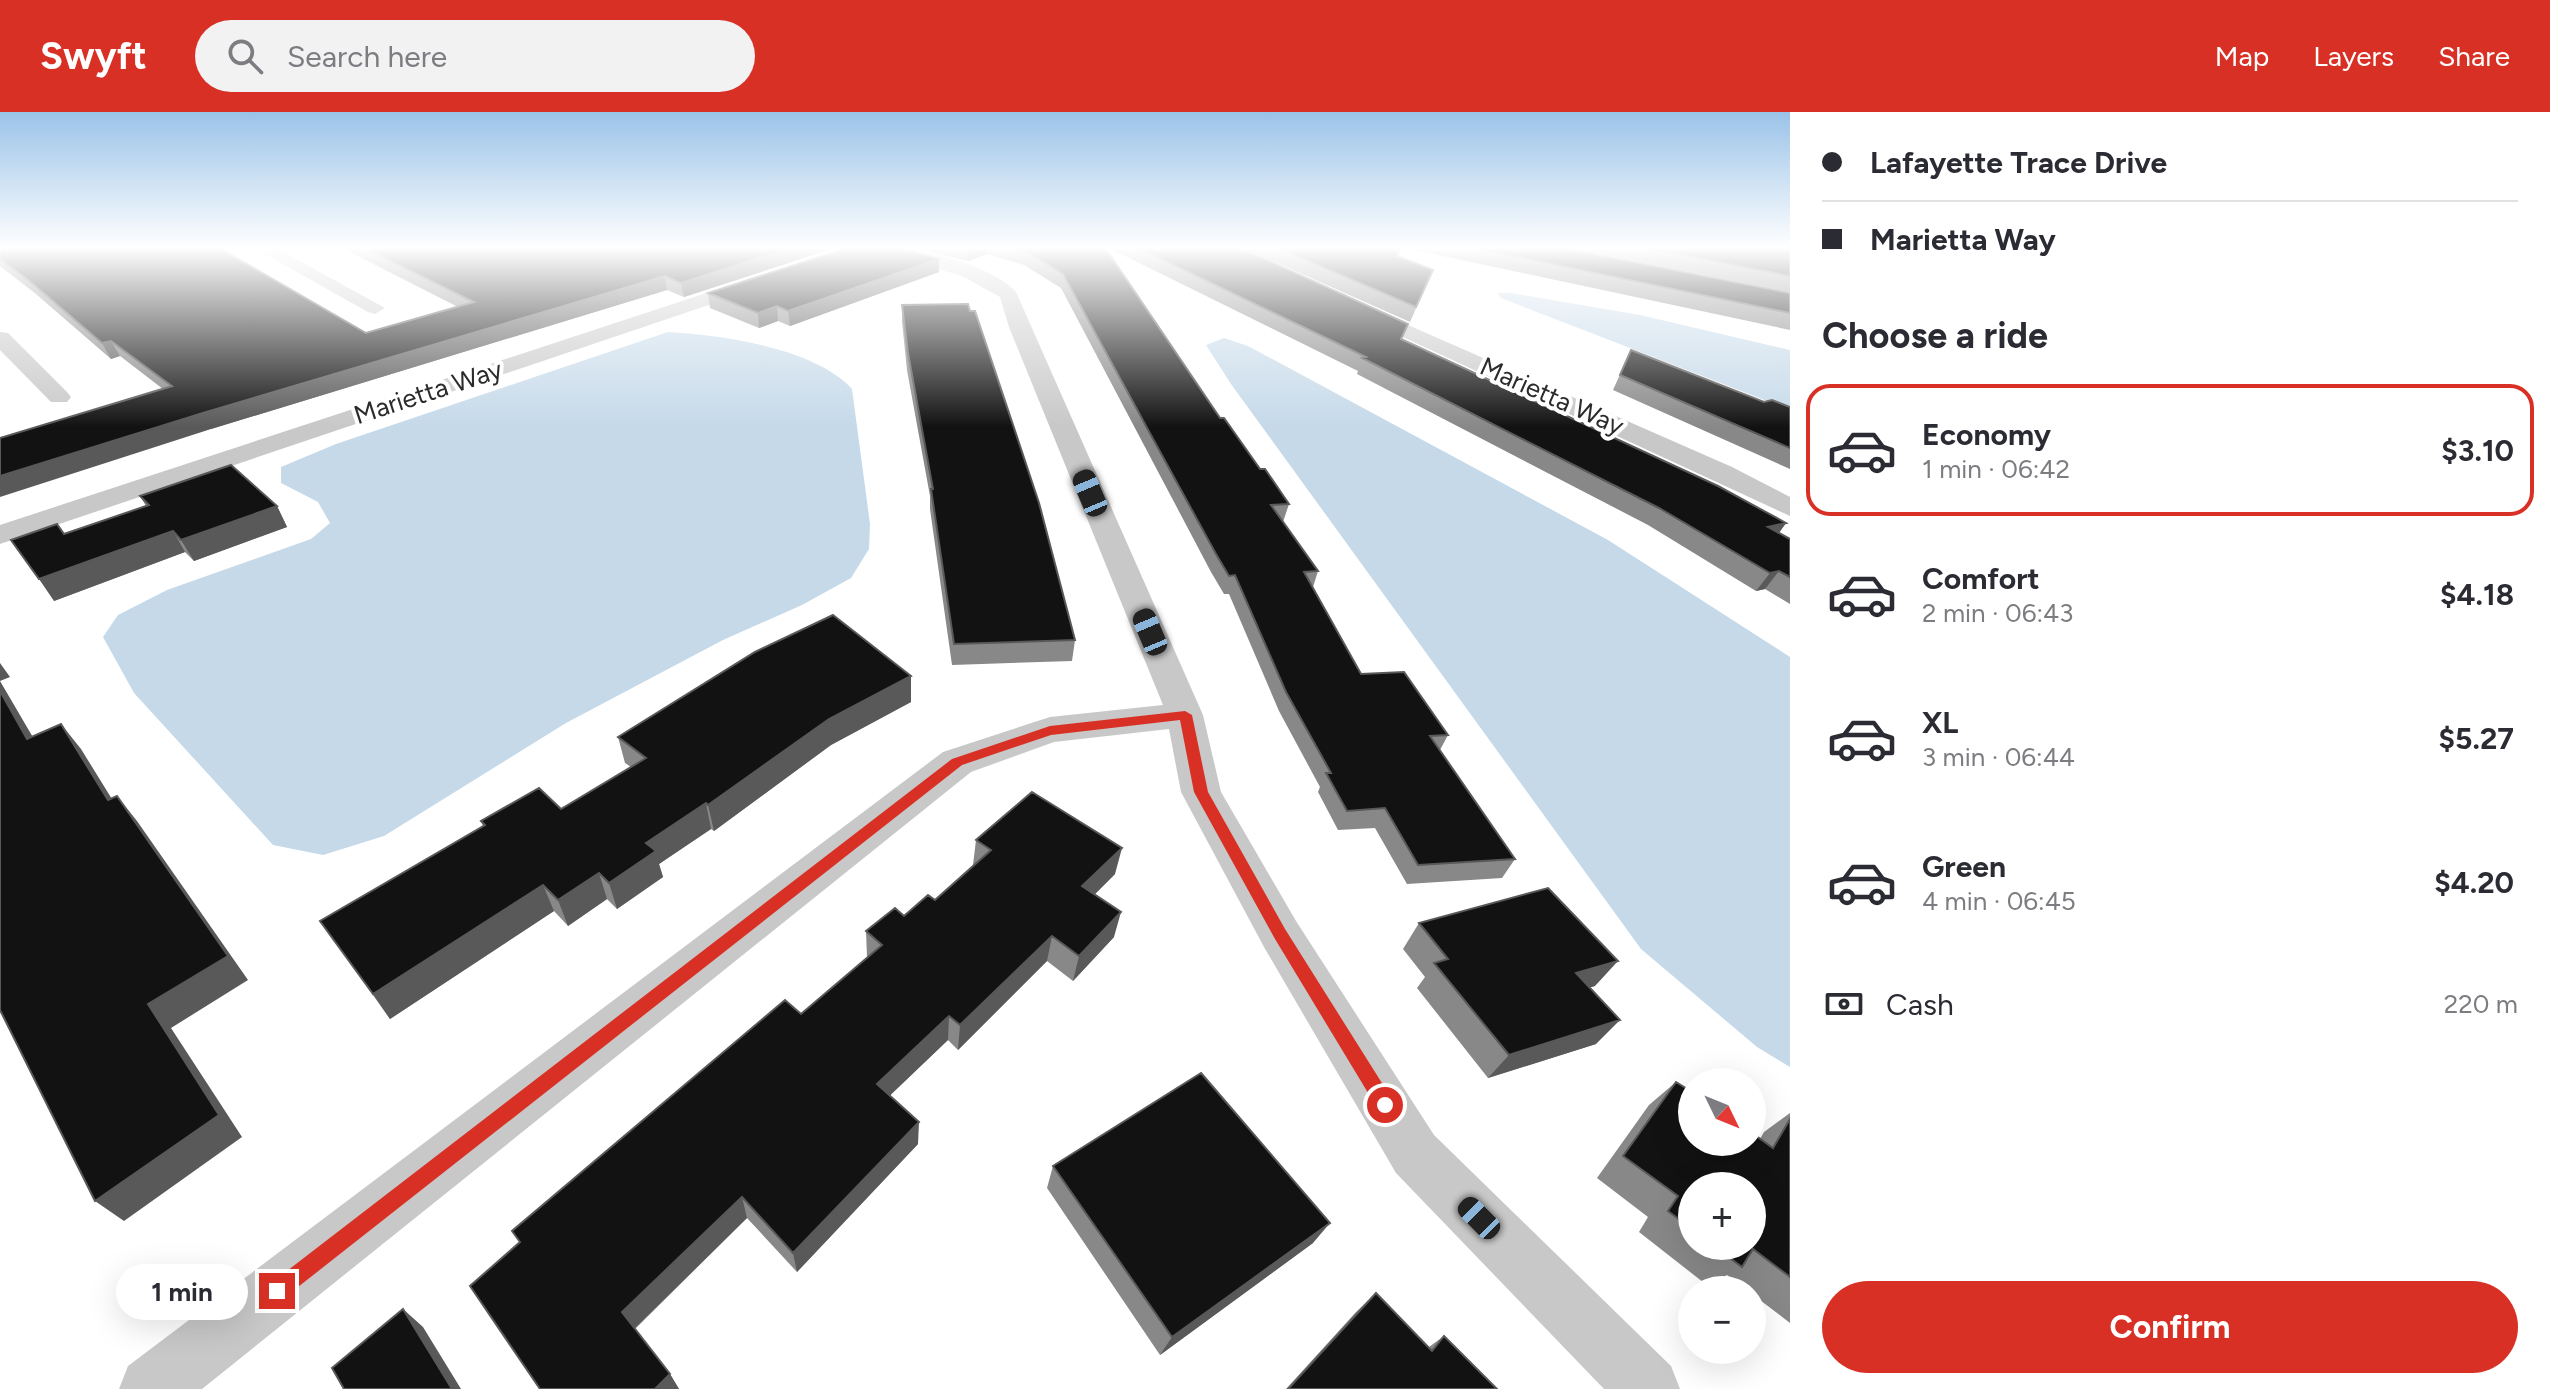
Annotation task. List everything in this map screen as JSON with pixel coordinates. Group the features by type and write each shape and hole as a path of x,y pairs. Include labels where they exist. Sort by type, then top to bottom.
{"street":[{"name":"Marietta Way","path":"0,535 677,309"},
{"path":"1014,309 1025,342 1185,715 1201,792 1280,934 1415,1154 1648,1389"},
{"name":"Marietta Way","path":"1357,309 1723,473 1790,508"},
{"path":"0,338 59,397"},
{"path":"151,1389 957,762 1050,730 1185,715"}],"water":[{"path":"1528,309 1602,309 1790,350 1790,410"},
{"path":"668,332 714,336 766,346 815,363 852,389 870,524 869,549 851,578 802,605 723,640 566,723 384,836 323,855 273,845 134,693 103,637 118,615 167,590 311,539 330,523 318,502 281,483 281,467 336,444"},
{"path":"1224,338 1248,346 1608,540 1790,657 1790,1067 1757,1047 1641,949 1231,384 1206,345"}],"building":[{"path":"62,309 324,309 366,333 451,309 555,309 0,476 0,438 172,386 111,341 102,343"},
{"path":"747,309 770,309 758,313"},
{"path":"902,309 975,311 1039,503 1075,640 954,644 933,489"},
{"path":"1082,309 1146,309 1220,418 1224,418 1260,469 1265,469 1289,504 1271,505 1318,571 1304,572 1361,674 1404,672 1448,735 1430,736 1515,859 1418,865 1385,808 1347,811 1326,773 1331,773 1286,692 1235,575 1229,576"},
{"path":"1265,309 1374,309 1408,324 1401,339 1718,486 1786,523 1768,527 1790,539 1790,577 1779,571 1770,573 1659,508 1362,358 1366,357"},
{"path":"1769,309 1790,309 1790,313"},
{"path":"1631,350 1764,402 1772,400 1790,407 1790,448 1620,375"},
{"path":"231,465 277,506 181,540 173,531 39,579 11,540 57,524 64,534 149,505 140,496"},
{"path":"833,615 911,676 829,719 708,805 706,803 646,843 656,851 609,883 599,873 558,900 543,885 373,994 320,921 485,825 481,821 539,788 561,809 646,758 618,737 755,652"},
{"path":"0,691 27,739 61,724 108,800 117,796 228,956 148,1004 219,1115 95,1201 0,1010"},
{"path":"1032,792 1122,848 1082,886 1121,912 1079,956 1052,936 960,1025 949,1016 877,1084 919,1122 793,1253 742,1197 622,1312 670,1374 655,1389 540,1389 470,1286 520,1242 512,1231 785,1000 801,1014 882,945 866,931 895,908 904,916 928,895 935,900 991,850 976,840"},
{"path":"1548,888 1618,961 1576,973 1620,1020 1509,1055 1434,963 1448,959 1419,923"},
{"path":"1201,1073 1330,1223 1172,1337 1053,1166"},
{"path":"1676,1082 1678,1156 1766,1156 1766,1143 1773,1148 1790,1119 1790,1277 1766,1259 1766,1172 1678,1172 1678,1196 1623,1156"},
{"path":"1678,1196 1678,1218 1668,1211"},
{"path":"1733,1260 1746,1260 1742,1267"},
{"path":"1376,1293 1432,1351 1444,1336 1497,1389 1288,1389"},
{"path":"403,1309 452,1389 344,1389 332,1368"}],"route":[{"path":"277,1291 957,762 1050,730 1185,715 1201,792 1280,934 1385,1105"}]}
